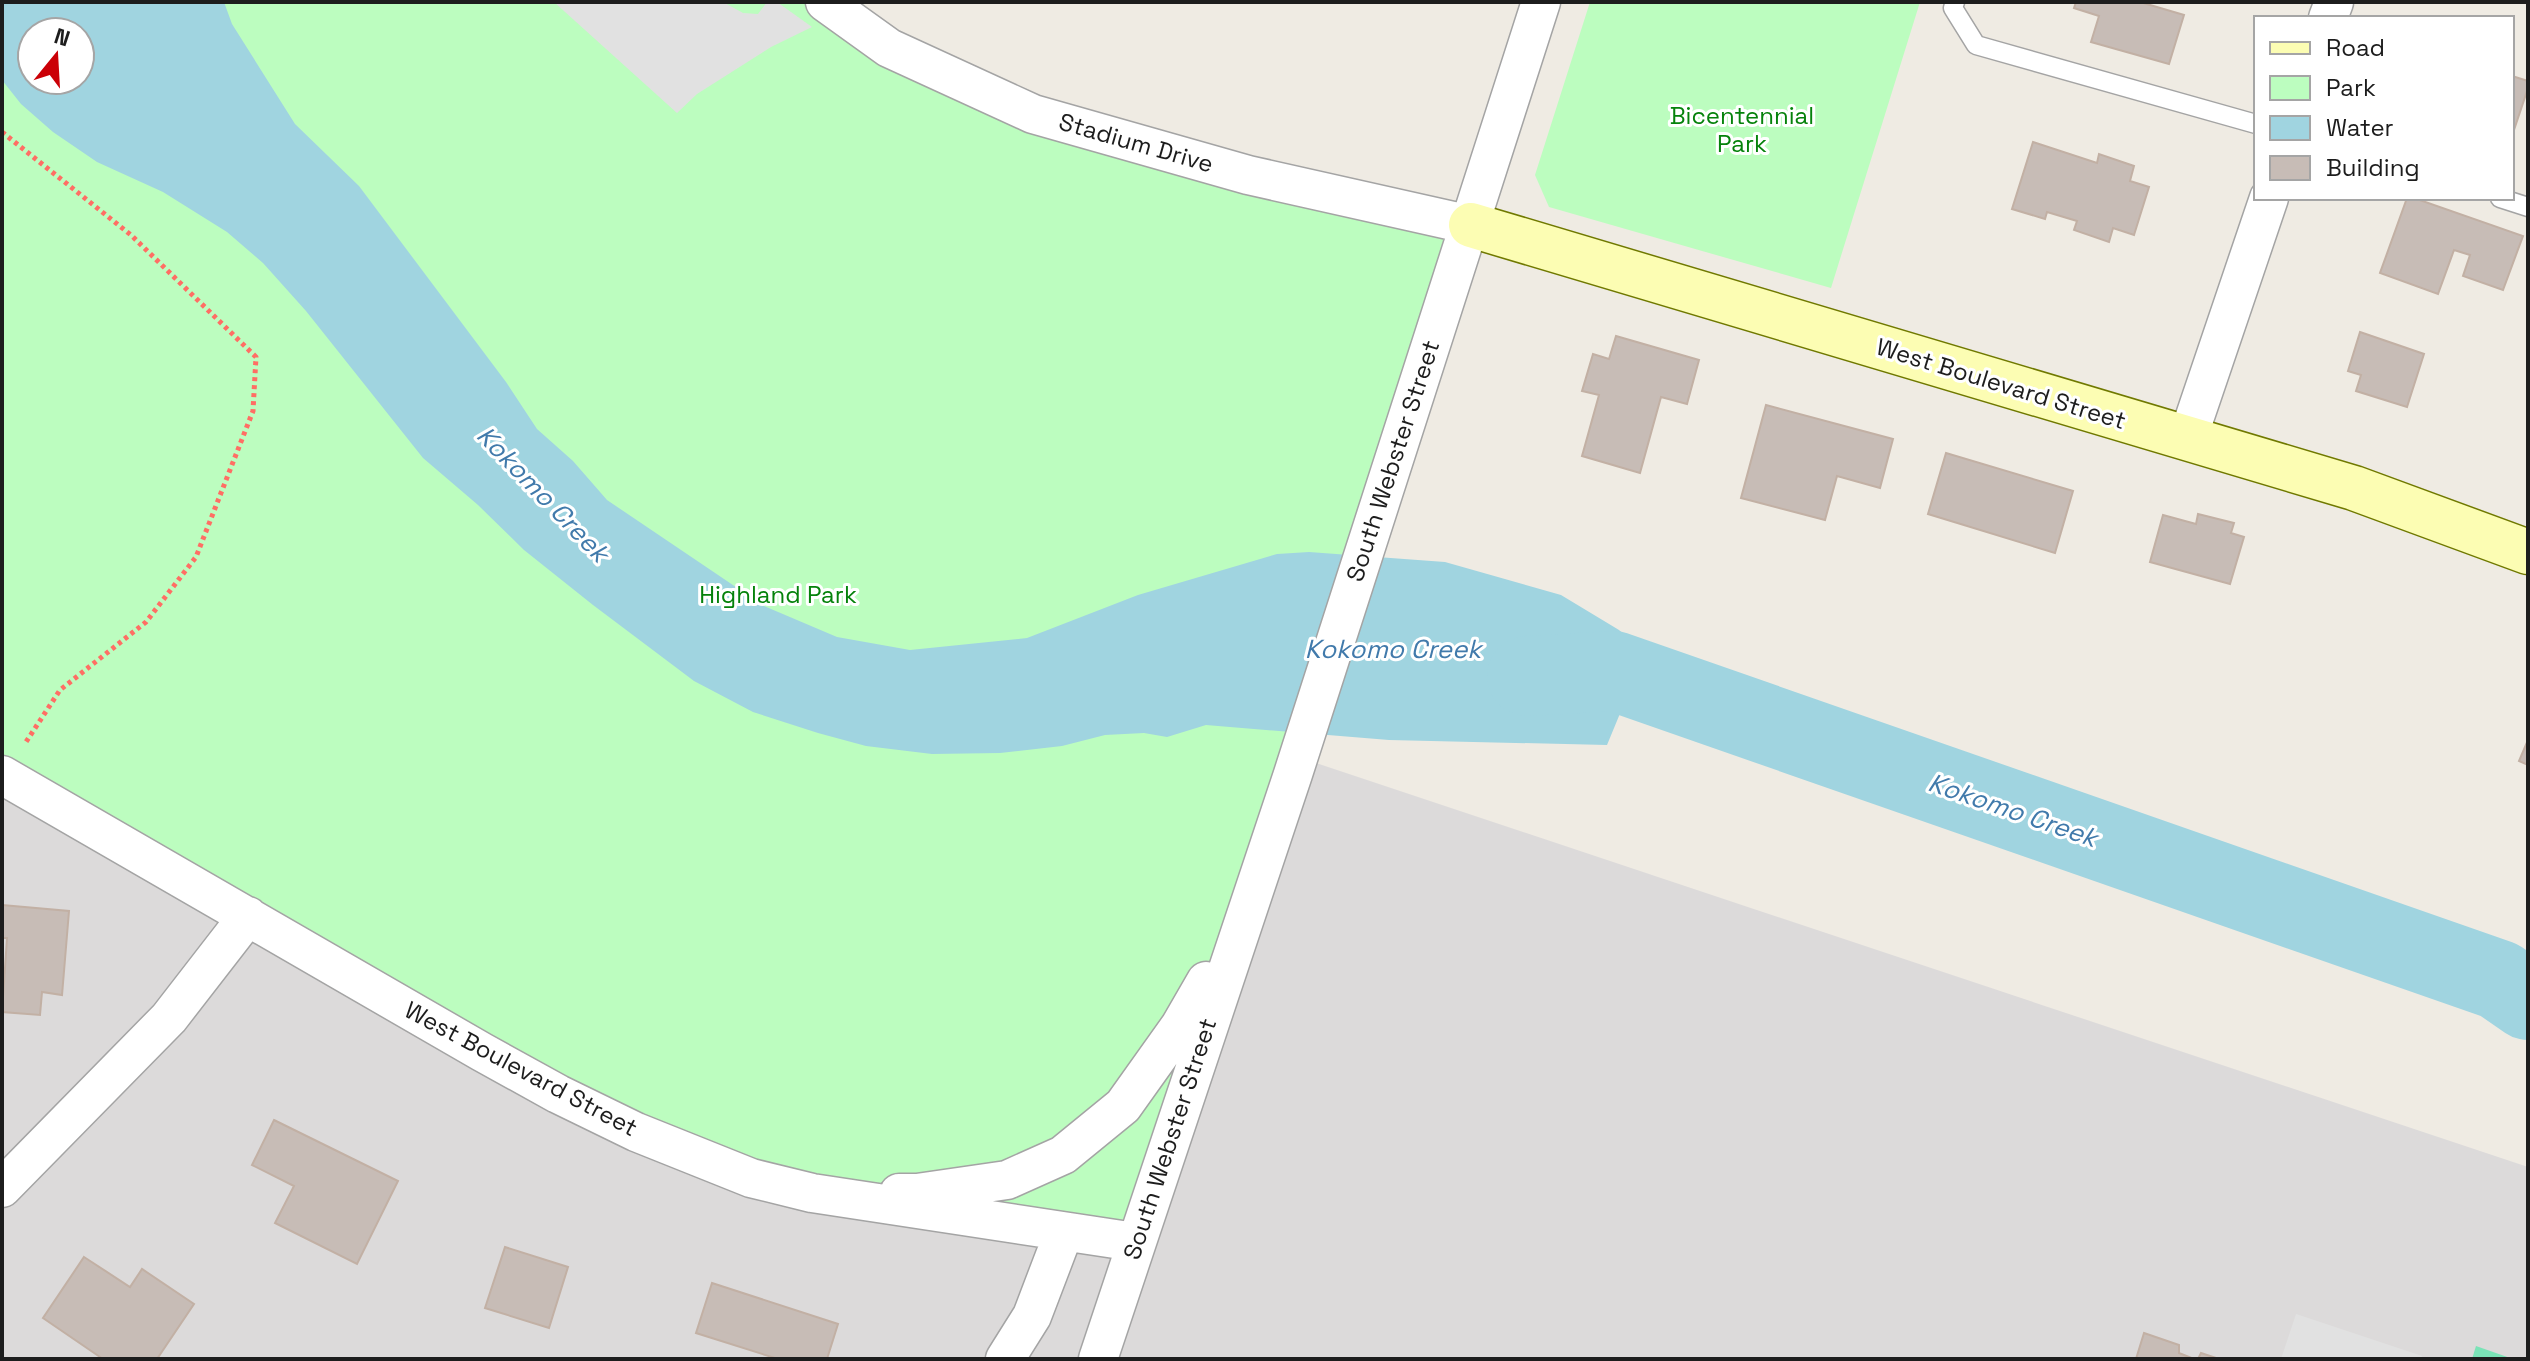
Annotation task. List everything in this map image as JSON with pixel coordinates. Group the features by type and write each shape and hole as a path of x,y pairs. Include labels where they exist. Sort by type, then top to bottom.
{"main road":[{"name":"West Boulevard Street","path":"1471,225 2354,488 2528,552"}],"street":[{"name":"Stadium Drive","path":"825,2 889,48 1033,114 1248,175 1471,225"},
{"name":"South Webster Street","path":"1098,1359 1298,757 1541,2"},
{"path":"2187,440 2268,200"},
{"name":"West Boulevard Street","path":"2,775 482,1052 636,1132 751,1178 812,1193 1135,1242"},
{"path":"2,1188 169,1018 248,916"},
{"name":"South Webster Street","path":"812,1193 917,1193 1007,1180 1063,1155 1123,1106 1180,1026 1244,919"},
{"path":"1005,1359 1032,1316 1064,1232"}],"lane":[{"path":"1955,2 1953,8 1976,45 2254,123"},
{"path":"2506,200 2528,207"}],"path":[{"path":"2,132 131,235 256,357 253,411 196,557 146,622 60,690 2,775"}],"shaded area":[{"path":"554,2 723,2 743,13 758,14 767,2 777,2 812,27 771,47 697,94 677,113"},
{"path":"1298,757 2528,1167 2528,1359 1102,1359"},
{"path":"2,775 1135,1242 1098,1359 2,1359"},
{"path":"2296,1314 2422,1356 2421,1359 2281,1359"}],"green space":[{"name":"Highland Park","path":"2,2 864,2 857,26 1033,114 1471,225 1135,1242 751,1178 2,775"},
{"name":"Bicentennial Park","path":"1590,2 1920,2 1831,288 1549,207 1535,175"},
{"path":"2476,1346 2513,1359 2472,1359"}],"water":[{"name":"Kokomo Creek","path":"2,2 224,2 232,24 295,124 359,186 506,382 537,429 573,461 607,500 764,606 837,637 910,650 1027,638 1138,595 1277,554 1309,552 1445,562 1561,595 1619,630 1645,653 1607,745 1389,740 1206,725 1167,737 1144,733 1105,735 1062,746 1000,753 932,754 866,746 753,712 694,681 593,605 524,550 423,458 306,311 263,263 227,232 163,192 97,162 53,132 21,104 2,80"}],"building":[{"path":"2076,2 2140,2 2184,15 2169,64 2091,42 2099,16 2074,8"},
{"path":"2514,77 2528,81 2514,130"},
{"path":"2033,142 2097,163 2099,154 2134,166 2130,181 2149,187 2134,235 2113,228 2109,242 2074,230 2077,221 2047,212 2045,219 2012,209"},
{"path":"2406,200 2420,200 2523,236 2503,290 2463,276 2470,255 2454,250 2438,294 2380,273"},
{"path":"2360,332 2424,354 2407,407 2356,391 2361,375 2348,371"},
{"path":"1616,336 1699,360 1687,404 1661,397 1640,473 1582,456 1599,395 1582,391 1593,354 1609,359"},
{"path":"1766,405 1893,439 1880,488 1837,476 1825,520 1741,498"},
{"path":"1946,453 2073,491 2055,553 1928,514"},
{"path":"2198,514 2234,523 2231,533 2244,537 2230,584 2150,562 2163,515 2196,524"},
{"path":"2528,740 2528,765 2519,761"},
{"path":"2,905 69,911 62,995 42,992 40,1015 2,1012 7,938 2,938"},
{"path":"274,1120 398,1181 357,1264 275,1223 294,1186 252,1165"},
{"path":"505,1247 568,1267 549,1328 485,1308"},
{"path":"84,1257 130,1287 142,1269 194,1304 157,1359 103,1359 43,1318"},
{"path":"712,1283 838,1324 827,1359 778,1359 696,1333"},
{"path":"2144,1333 2179,1345 2179,1353 2194,1359 2136,1359"},
{"path":"2201,1353 2219,1359 2198,1359"}],"waterway":[{"name":"Kokomo Creek","path":"1527,676 1614,671 2499,980 2528,1000"}]}
